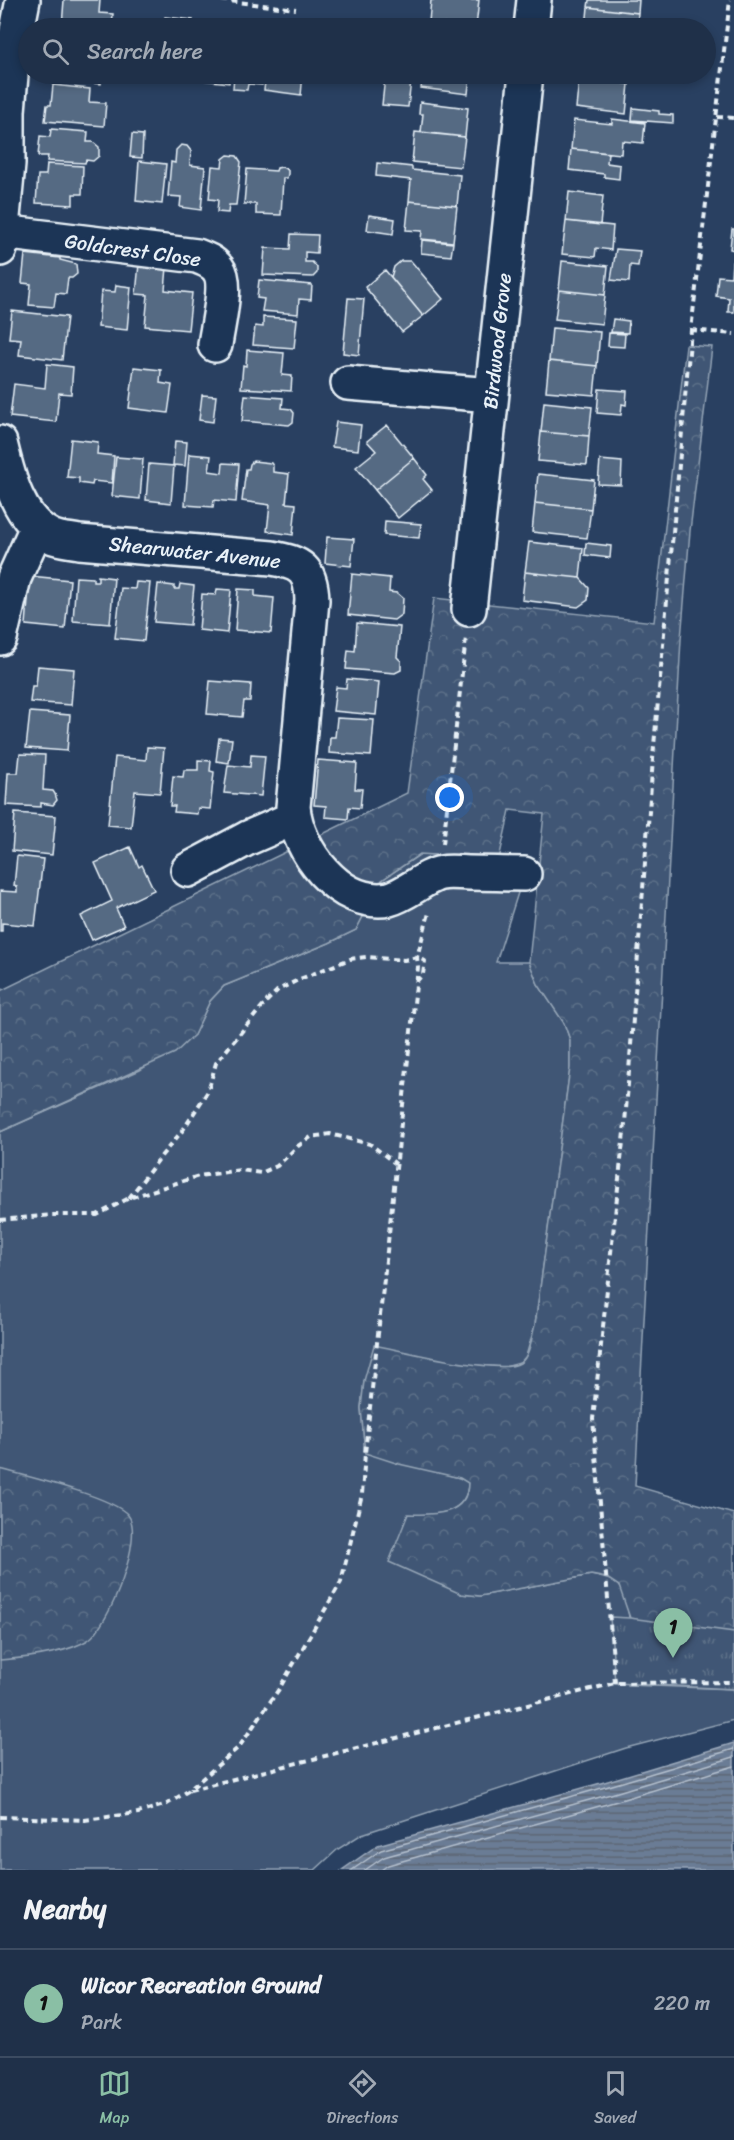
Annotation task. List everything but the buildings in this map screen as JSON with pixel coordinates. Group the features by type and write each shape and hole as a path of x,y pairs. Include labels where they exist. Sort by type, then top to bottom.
{"street":[{"path":"19,18 23,0"},
{"path":"532,18 534,0"},
{"path":"1,240 9,164 8,111 13,51 18,26"},
{"name":"Birdwood Grove","path":"469,609 525,84"},
{"name":"Goldcrest Close","path":"1,240 197,256 210,261 219,270 223,282 215,345"},
{"path":"348,383 491,395"},
{"path":"0,443 15,493 23,510 37,527 14,578 0,638"},
{"name":"Shearwater Avenue","path":"37,527 54,537 79,542 272,558 290,561 303,568 311,583 312,600 293,807 294,818 309,853 321,872 355,895 372,900 390,899 440,873 524,874"},
{"path":"188,870 248,838 294,818"}],"path":[{"path":"221,0 296,9"},
{"path":"615,1683 594,1419 625,1124 654,746 691,330 730,0"},
{"path":"717,117 734,118"},
{"path":"691,330 734,334"},
{"path":"0,1817 85,1820 117,1816 138,1813 167,1804 188,1791 239,1747 279,1689 340,1582 363,1494 365,1453 417,957 440,873 469,609"},
{"path":"129,1198 183,1130 208,1091 216,1063 221,1055 278,990 350,959 366,957 404,960 417,957"},
{"path":"0,1220 51,1215 97,1215 129,1198 199,1176 240,1170 261,1173 277,1166 311,1137 330,1134 370,1144 396,1164"},
{"path":"188,1791 615,1683 734,1682"}],"green space":[{"path":"686,345 712,347 690,531 681,639 635,1486 734,1514 734,1644 642,1631 630,1618 619,1586 607,1578 591,1575 480,1596 461,1594 389,1562 408,1514 438,1513 456,1508 466,1494 468,1483 460,1478 399,1464 365,1453 361,1408 364,1381 374,1345 472,1364 509,1366 520,1363 526,1356 535,1325 570,1068 570,1040 564,1023 538,984 529,962 544,814 510,810 499,859 420,854 382,880 356,930 224,986 210,1001 194,1035 175,1053 0,1132 0,991 407,793 434,598 654,622"},
{"path":"421,854 499,859 524,874 496,962 529,962 538,984 564,1023 570,1040 570,1068 535,1325 526,1356 520,1363 505,1367 476,1365 364,1381 361,1408 365,1453 468,1482 462,1502 456,1507 438,1514 408,1515 461,1594 480,1596 591,1575 611,1580 620,1588 625,1599 630,1623 627,1685 734,1689 734,1720 626,1748 362,1834 338,1849 315,1870 0,1870 0,1132 140,1070 194,1035 210,1001 224,986 356,930 382,880"},
{"path":"0,1469 88,1494 119,1508 128,1515 132,1526 132,1541 122,1580 106,1618 88,1640 79,1645 46,1654 0,1660"},
{"path":"610,1617 734,1632 734,1689 615,1683"}],"water":[{"path":"734,1743 734,1870 342,1870 378,1845 608,1781"}],"place":[{"name":"Wicor Recreation Ground","path":"673,1658"}]}
